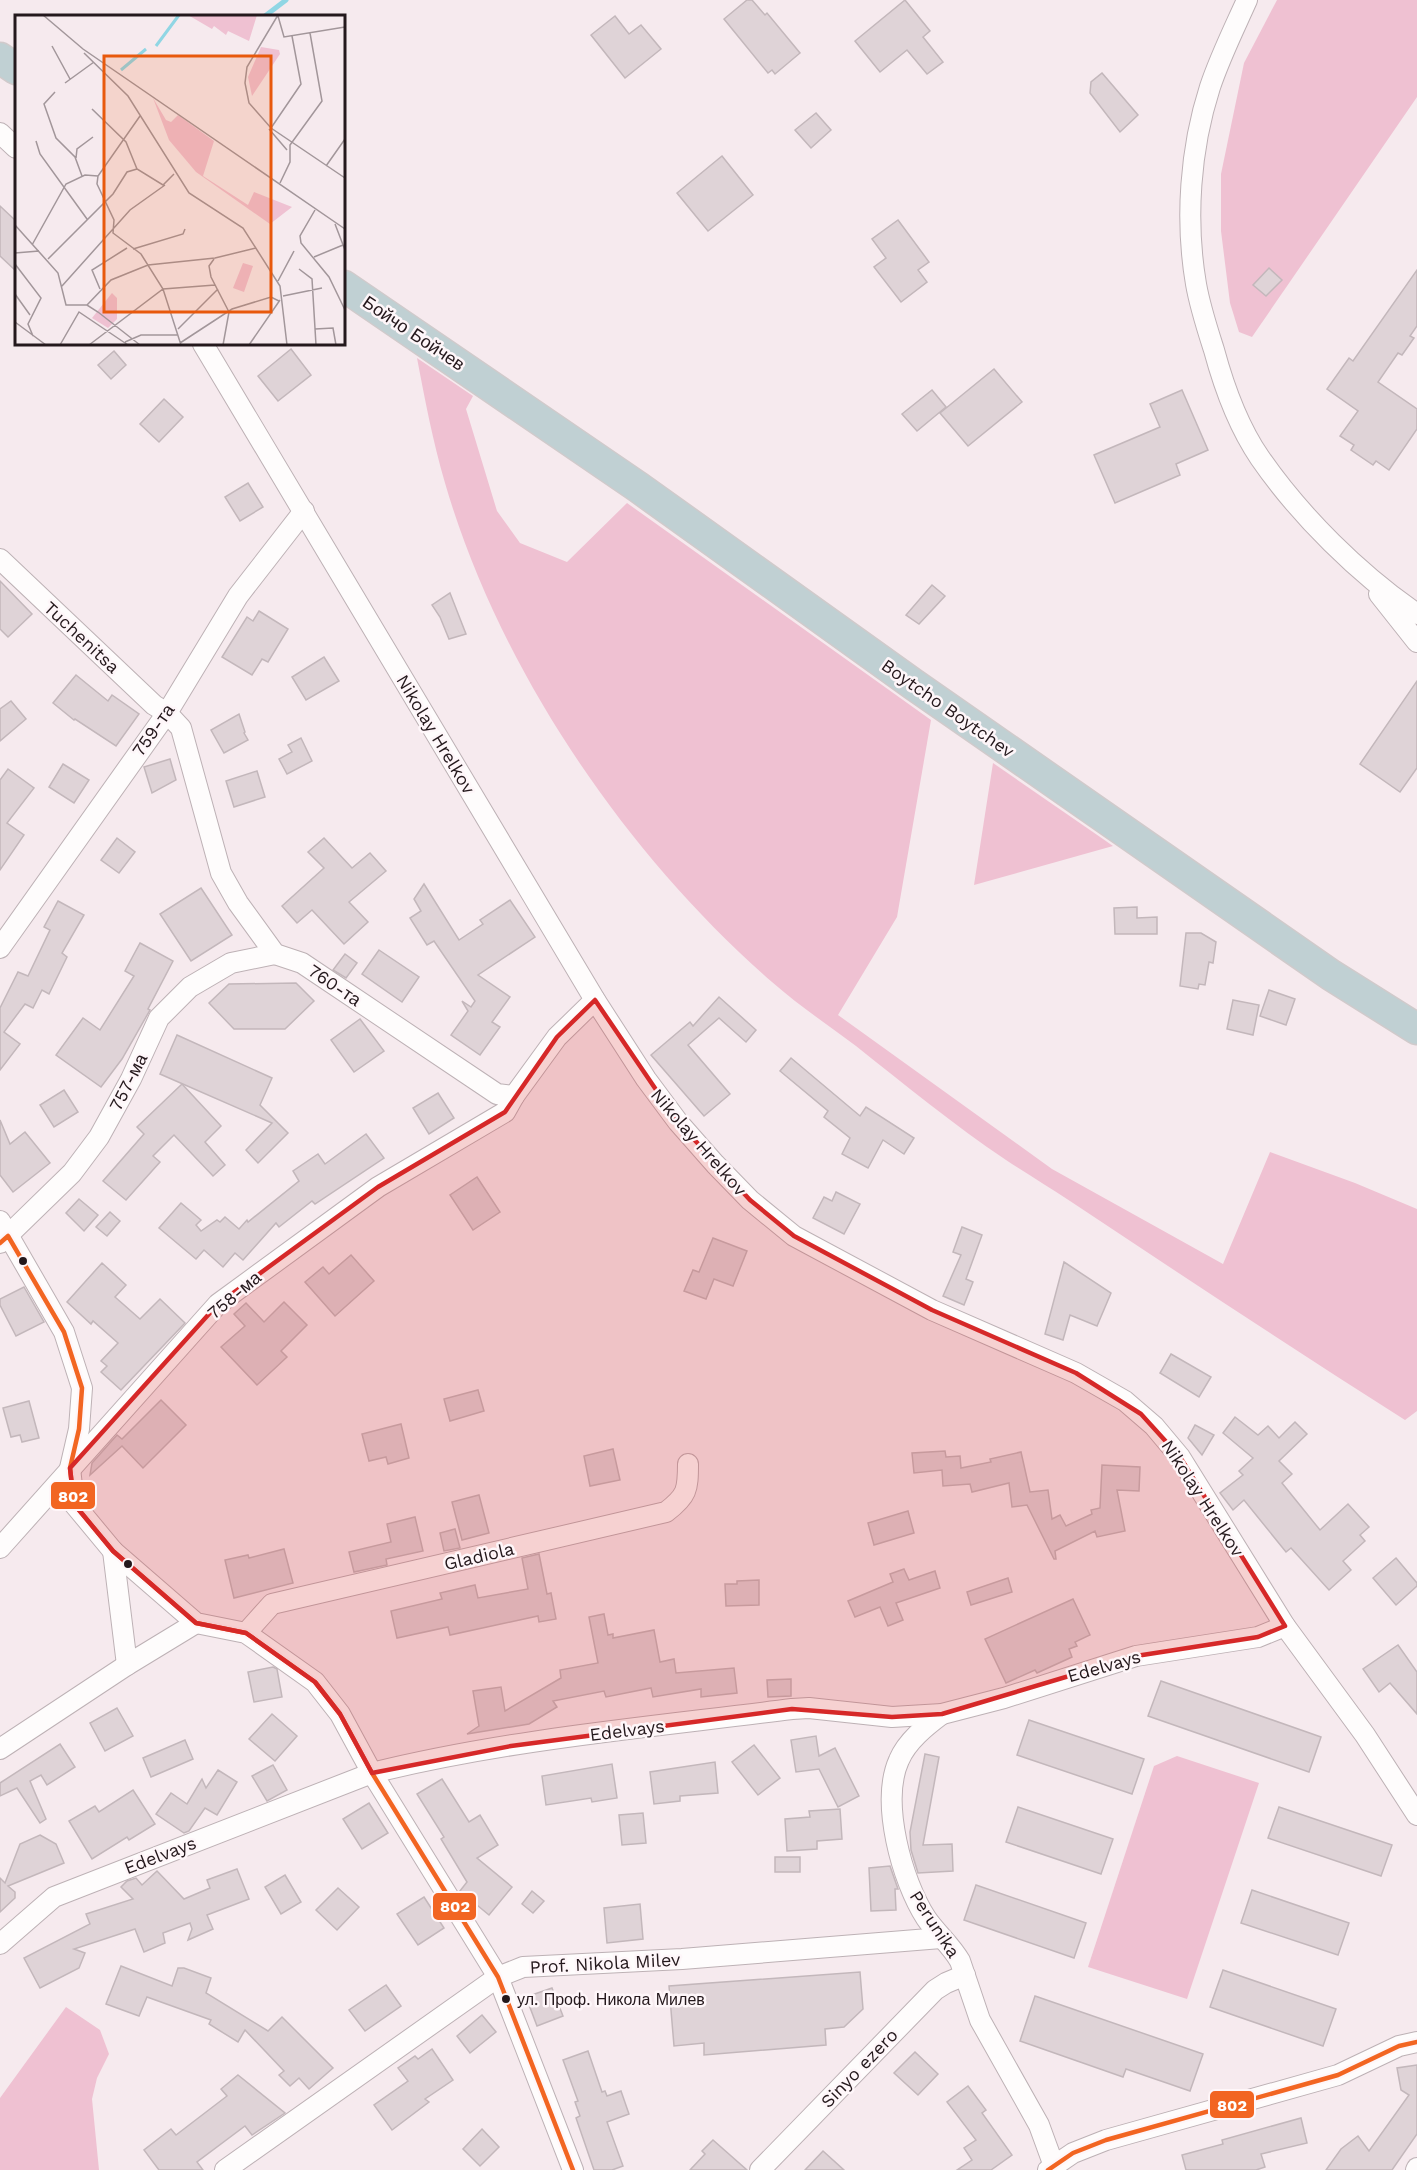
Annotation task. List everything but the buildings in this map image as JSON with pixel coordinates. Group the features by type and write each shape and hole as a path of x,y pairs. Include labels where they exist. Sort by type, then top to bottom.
{"highway":[{"path":"0,58 15,68"},
{"name":"Бойчо Бойчев","path":"345,287 484,380"},
{"name":"Boytcho Boytchev","path":"484,380 923,691 1311,961 1417,1029"}],"street":[{"path":"1247,0 1209,89 1193,166 1191,241 1197,285 1220,371 1245,431 1259,457 1284,489 1355,563 1417,642"},
{"path":"0,133 15,147"},
{"name":"Nikolay Hrelkov","path":"204,345 595,1000 646,1079 678,1122 750,1200 794,1236 932,1310 1076,1372 1116,1395 1154,1426 1180,1457 1285,1626 1365,1735 1417,1815"},
{"name":"759-та","path":"0,948 167,713 237,596 304,511"},
{"name":"Tuchenitsa","path":"0,559 154,705 167,713"},
{"path":"1355,563 1415,608"},
{"path":"167,713 181,728 221,873 238,903 275,954"},
{"name":"760-та","path":"275,954 302,963 497,1094 514,1096"},
{"name":"757-ма","path":"3,1233 72,1173 99,1137 131,1079 159,1018 190,987 231,963 275,954"},
{"path":"514,1096 557,1037 595,1000"},
{"name":"758-ма","path":"0,1548 218,1305 378,1187 505,1113 514,1096"},
{"path":"3,1233 64,1332 82,1388 79,1429 70,1468 74,1504 113,1551 196,1623 246,1633 315,1682 340,1714 372,1773 498,1977 573,2170"},
{"name":"Gladiola","path":"246,1633 272,1604 666,1512 680,1502 688,1488 688,1464"},
{"path":"113,1551 127,1665"},
{"path":"0,1749 127,1665 196,1623"},
{"name":"Edelvays","path":"0,1944 54,1897 372,1773 425,1760 510,1746 792,1709 809,1708 892,1717 942,1714 1004,1698 1136,1656 1258,1637 1285,1626"},
{"name":"Perunika","path":"942,1714 927,1725 906,1747 892,1781 893,1812 902,1869 925,1916 955,1952 980,2020 1039,2125 1052,2169"},
{"name":"Prof. Nikola Milev","path":"225,2170 498,1977 523,1966 682,1959 941,1938"},
{"name":"Sinyo ezero","path":"760,2170 934,1990 965,1975"},
{"path":"1052,2169 1073,2153 1106,2140 1338,2075 1399,2046 1417,2042"}],"highlighted area":[{"path":"595,1000 678,1122 750,1200 794,1236 932,1310 1076,1373 1141,1414 1180,1457 1285,1626 1258,1637 1136,1656 942,1714 892,1717 792,1709 511,1746 372,1773 340,1714 315,1682 246,1633 196,1623 113,1551 74,1504 70,1468 218,1304 378,1187 505,1112 557,1037"}],"shaded area":[{"path":"1277,0 1417,0 1417,97 1252,337 1239,332 1230,303 1221,231 1221,174 1244,63"},
{"path":"417,358 473,396 466,409 497,511 520,543 567,562 627,503 931,720 897,917 838,1015 1052,1169 1223,1264 1270,1152 1355,1183 1417,1209 1417,1411 1405,1420 1006,1160 792,999 718,932 667,877 574,755 534,689 498,622 469,553 445,483"},
{"path":"993,763 1103,839 1113,846 974,885"},
{"path":"1177,1756 1259,1783 1187,1999 1088,1967 1154,1766"},
{"path":"66,2007 100,2030 109,2054 97,2078 92,2099 99,2170 0,2170 0,2098"}],"waterway":[{"path":"266,15 286,0"}],"transit line":[{"name":"802","path":"0,1243 8,1236 64,1332 82,1388 79,1429 70,1468 74,1504 113,1551 196,1623 246,1633 315,1682 340,1714 372,1773 498,1977 573,2170"},
{"name":"802","path":"1048,2170 1073,2153 1106,2140 1338,2075 1399,2046 1417,2042"}],"place":[{"name":"ул. Проф. Никола Милев","path":"506,1999"}]}
